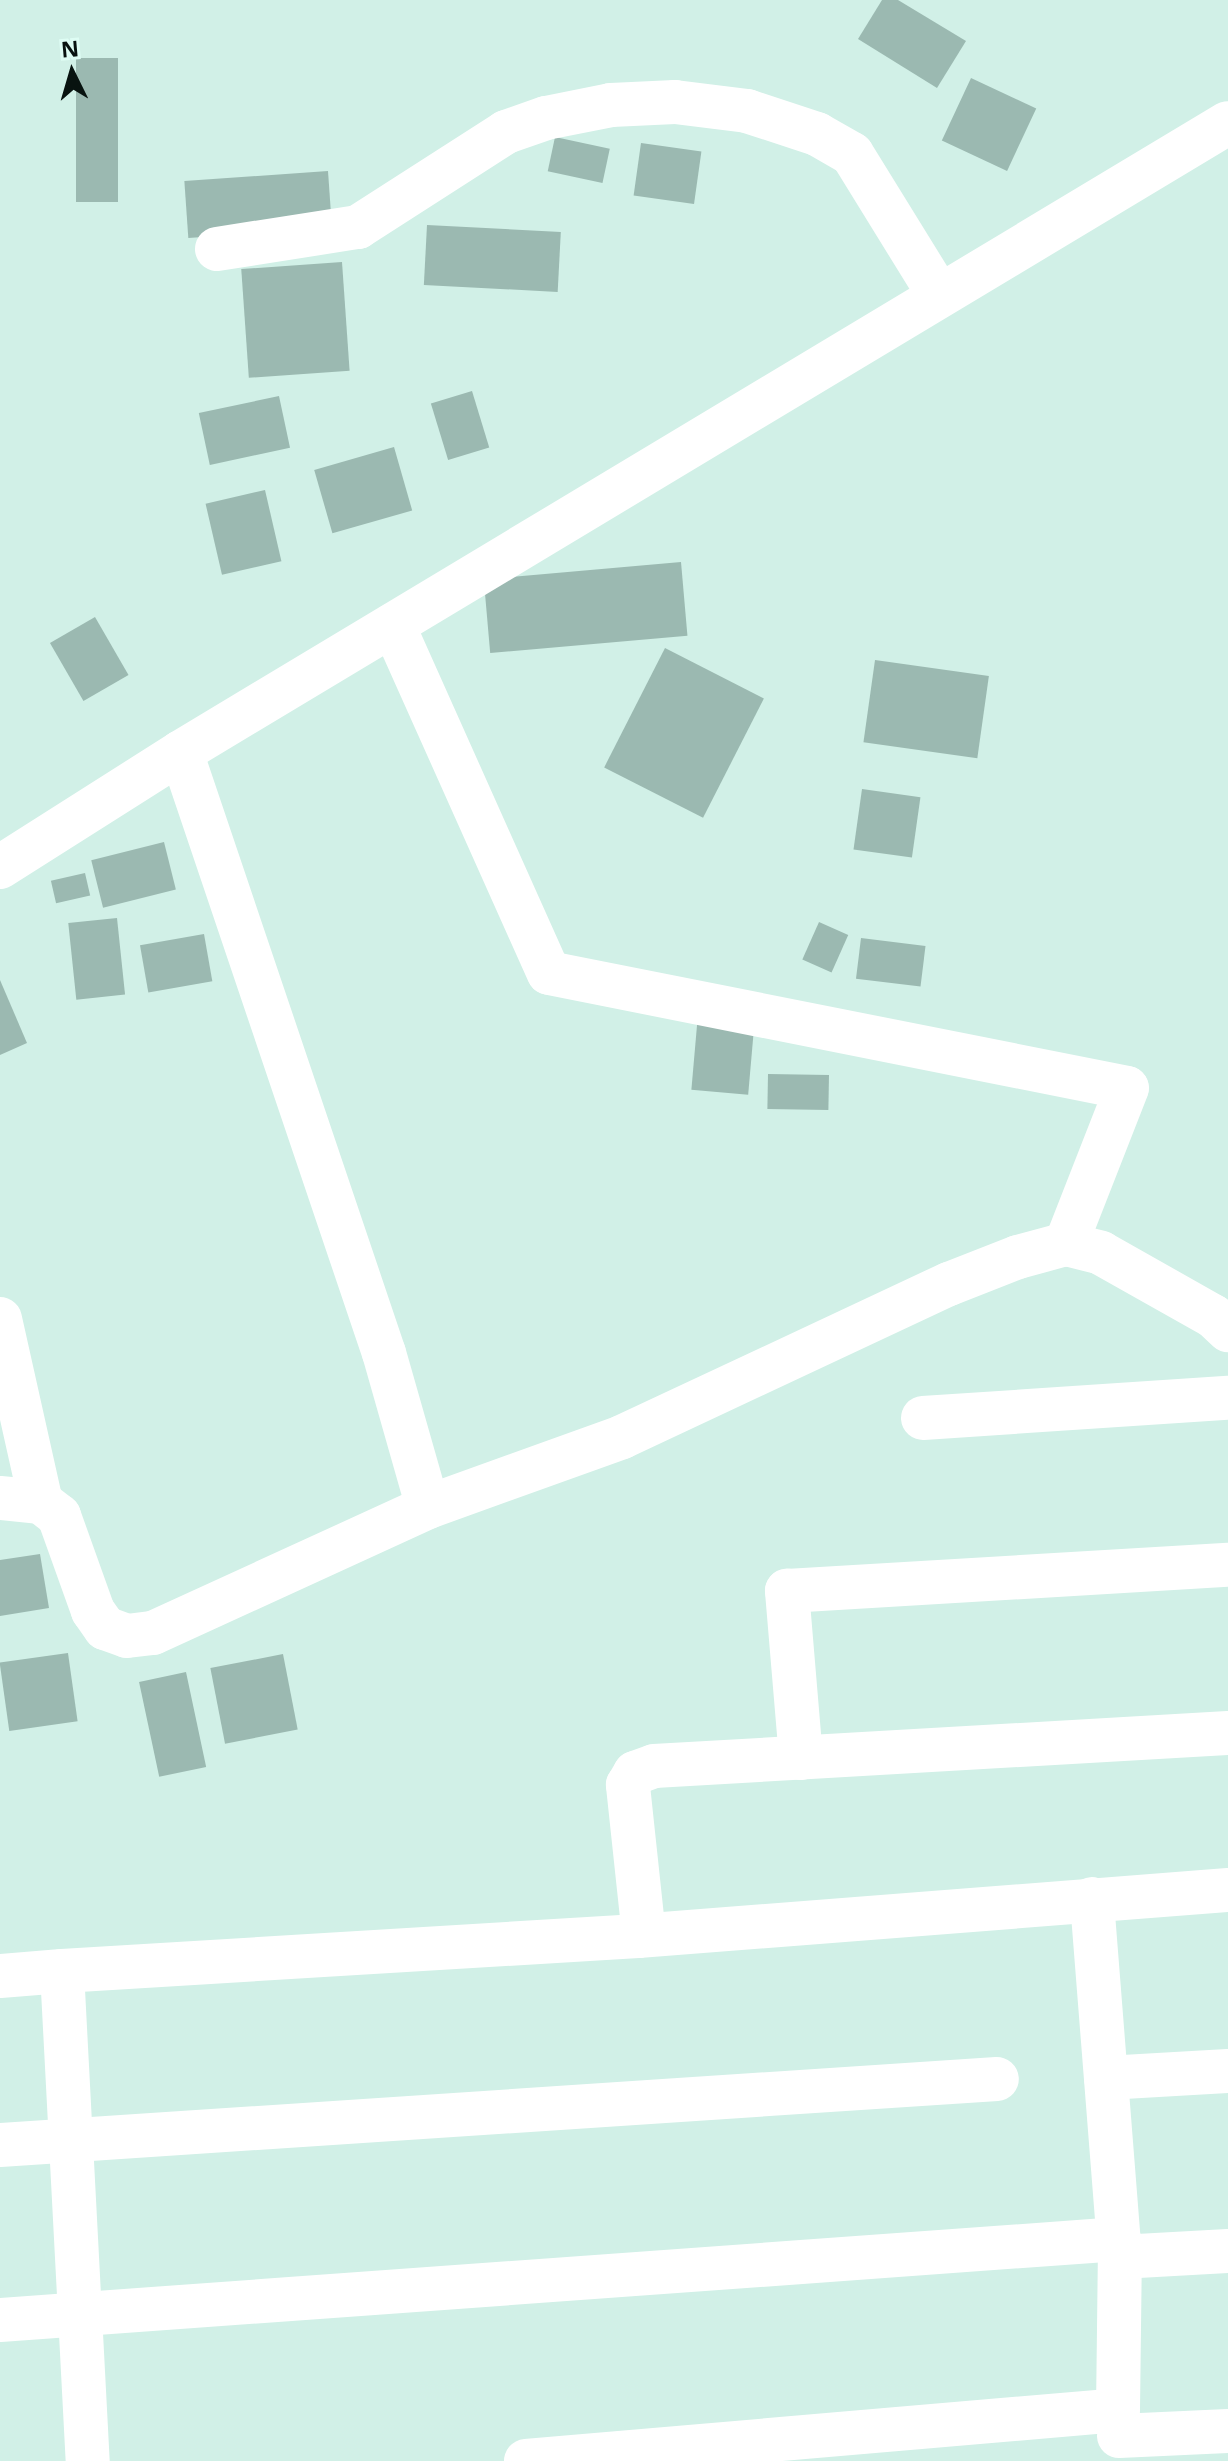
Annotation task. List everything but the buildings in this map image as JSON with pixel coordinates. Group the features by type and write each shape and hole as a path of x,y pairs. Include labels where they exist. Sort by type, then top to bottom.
{"street":[{"path":"217,249 358,227 506,132 546,118 611,105 675,102 747,111 817,134 852,154 939,295"},
{"path":"0,867 181,752 1228,123"},
{"path":"393,625 549,973 1127,1088 1066,1244"},
{"path":"181,752 384,1353 428,1507"},
{"path":"0,1319 20,1500 59,1516 93,1611 105,1628 127,1636 153,1633 428,1507 622,1437 949,1284 1066,1244 1101,1253 1213,1316 1228,1330"},
{"path":"923,1418 1228,1398"},
{"path":"801,1758 787,1591 1228,1565"},
{"path":"638,1936 642,1917 628,1785 635,1773 654,1766 1228,1733"},
{"path":"0,1976 638,1936 1228,1890"},
{"path":"1092,1899 1120,2248 1119,2436"},
{"path":"62,1971 67,2141 88,2461"},
{"path":"1106,2078 1228,2071"},
{"path":"0,2145 997,2079"},
{"path":"0,2320 1120,2248 1228,2251"},
{"path":"526,2461 1228,2431"}]}
